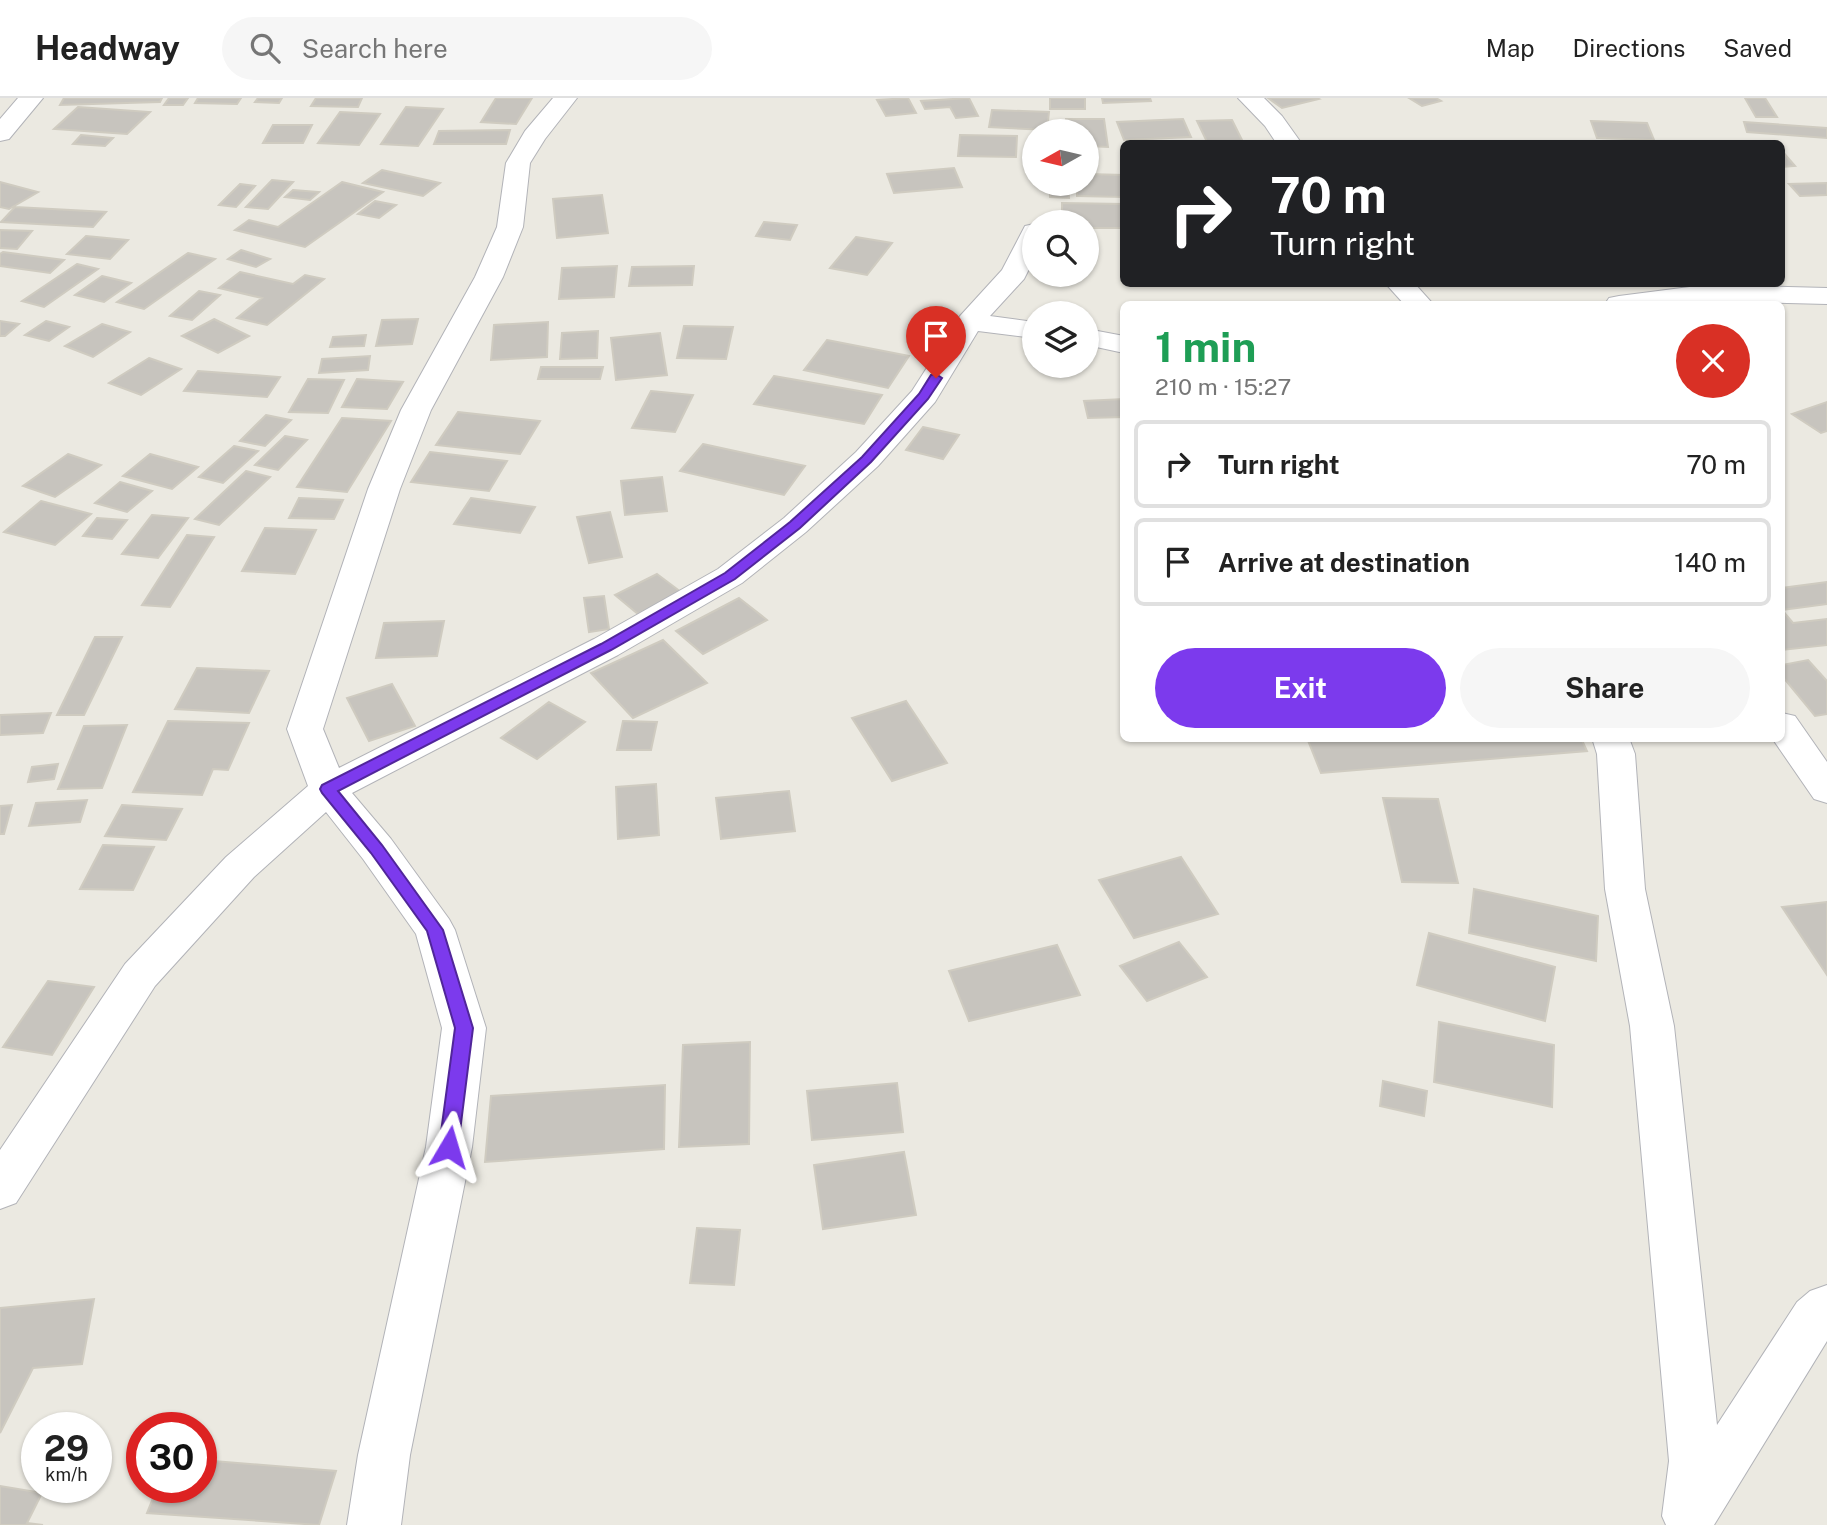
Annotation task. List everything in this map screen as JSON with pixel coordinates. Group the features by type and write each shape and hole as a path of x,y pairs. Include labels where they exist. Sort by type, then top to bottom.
{"street":[{"path":"0,134 31,98"},
{"path":"374,1525 384,1455 449,1147 464,1028 435,930 328,789 306,729 384,489 416,410 455,344 505,240 510,227 519,163 534,136 565,98"},
{"path":"1250,98 1275,121 1287,140"},
{"path":"0,1189 140,975 240,867 328,789 606,647 730,576 795,525 867,459 924,396 970,322 1014,272 1022,256"},
{"path":"1402,287 1416,301"},
{"path":"1642,301 1705,293 1827,296"},
{"path":"970,322 1022,328"},
{"path":"1099,340 1120,344"},
{"path":"1785,730 1827,790"},
{"path":"1612,742 1616,754 1625,888 1652,1026 1695,1461 1690,1520"},
{"path":"1690,1520 1814,1318 1827,1307"}],"building":[{"path":"64,98 162,98 160,102 60,105"},
{"path":"169,98 188,98 183,105 164,105"},
{"path":"198,98 241,98 237,104 195,103"},
{"path":"258,98 282,98 279,103 255,102"},
{"path":"316,98 362,98 358,107 311,106"},
{"path":"496,98 532,98 516,124 481,122"},
{"path":"908,98 916,113 886,116 877,100"},
{"path":"969,98 978,116 956,118 950,107 925,109 921,101"},
{"path":"1050,98 1085,98 1085,109 1050,109"},
{"path":"1102,98 1150,98 1151,101 1103,103"},
{"path":"1268,98 1317,98 1319,99 1282,108"},
{"path":"1409,98 1436,98 1441,101 1422,106"},
{"path":"1745,98 1765,98 1777,117 1756,117"},
{"path":"78,107 150,112 127,134 54,129"},
{"path":"406,107 443,109 418,146 381,144"},
{"path":"992,110 1049,112 1048,119 1022,119 1022,129 989,127"},
{"path":"340,112 380,114 359,145 318,143"},
{"path":"1099,119 1104,119 1108,147 1099,147"},
{"path":"1183,119 1191,137 1124,140 1117,122"},
{"path":"1232,120 1242,140 1206,140 1197,121"},
{"path":"1591,121 1647,123 1654,140 1597,138"},
{"path":"1744,122 1827,128 1827,138 1747,132"},
{"path":"273,125 312,125 303,143 263,143"},
{"path":"510,130 506,144 434,144 439,131"},
{"path":"81,135 113,138 105,146 73,144"},
{"path":"960,135 1017,136 1016,157 958,156"},
{"path":"1785,154 1795,166 1785,167"},
{"path":"954,168 962,187 894,193 887,174"},
{"path":"382,170 440,183 423,196 363,183"},
{"path":"1099,174 1120,175 1120,197 1077,196 1099,196"},
{"path":"272,180 293,182 268,209 246,207"},
{"path":"0,182 38,192 9,209 0,207"},
{"path":"342,182 383,192 305,247 235,230 249,220 278,227"},
{"path":"1827,183 1827,195 1800,196 1789,184"},
{"path":"240,184 255,186 236,207 219,205"},
{"path":"293,190 319,192 310,200 285,197"},
{"path":"602,195 608,233 557,238 553,199"},
{"path":"375,201 396,205 379,218 358,214"},
{"path":"1062,203 1120,204 1120,228 1099,228 1099,210 1062,210"},
{"path":"15,207 106,212 93,227 1,222"},
{"path":"764,222 797,225 790,240 756,236"},
{"path":"0,230 32,231 17,249 0,248"},
{"path":"86,236 128,240 110,259 67,254"},
{"path":"856,237 892,243 867,275 830,268"},
{"path":"241,250 270,259 256,267 228,259"},
{"path":"3,252 64,260 50,273 0,266 0,254"},
{"path":"188,253 215,259 144,309 117,302"},
{"path":"77,264 98,269 44,307 22,301"},
{"path":"617,266 614,297 559,299 562,268"},
{"path":"694,266 692,285 629,286 632,267"},
{"path":"240,272 293,284 305,275 324,279 267,325 237,318 262,298 219,288"},
{"path":"102,276 131,283 104,302 75,295"},
{"path":"199,291 220,295 192,320 170,316"},
{"path":"214,319 249,336 218,353 182,336"},
{"path":"418,319 412,344 376,346 382,320"},
{"path":"0,321 19,324 5,336 0,336"},
{"path":"46,321 69,327 49,341 25,335"},
{"path":"548,322 547,357 491,360 494,325"},
{"path":"102,324 130,332 93,357 65,346"},
{"path":"684,326 733,327 726,359 677,358"},
{"path":"598,331 597,358 560,359 562,333"},
{"path":"660,333 667,375 616,380 611,338"},
{"path":"366,335 364,346 330,347 333,337"},
{"path":"827,340 909,356 888,388 804,370"},
{"path":"370,356 368,370 319,373 322,359"},
{"path":"149,358 181,369 141,395 109,383"},
{"path":"541,367 603,367 600,379 538,379"},
{"path":"198,371 280,377 267,397 184,391"},
{"path":"774,376 882,395 864,424 754,404"},
{"path":"308,379 344,380 328,413 289,412"},
{"path":"357,379 403,382 387,409 342,407"},
{"path":"651,391 693,395 675,432 632,428"},
{"path":"1120,399 1120,417 1088,418 1084,401"},
{"path":"1827,402 1827,431 1821,433 1792,414"},
{"path":"458,412 540,421 520,454 436,445"},
{"path":"266,415 291,420 265,446 240,441"},
{"path":"342,418 391,421 347,492 297,487"},
{"path":"923,427 959,435 943,459 906,450"},
{"path":"285,436 307,440 278,470 255,465"},
{"path":"703,444 805,466 784,495 680,471"},
{"path":"234,446 258,451 223,483 199,477"},
{"path":"430,452 507,461 489,491 411,482"},
{"path":"68,454 101,465 55,497 23,486"},
{"path":"150,454 198,467 172,489 123,476"},
{"path":"246,471 270,477 219,525 195,519"},
{"path":"662,477 667,511 625,515 621,481"},
{"path":"120,482 152,491 127,512 95,503"},
{"path":"299,498 343,500 334,519 289,518"},
{"path":"471,498 535,507 520,533 454,524"},
{"path":"41,501 91,514 55,545 4,532"},
{"path":"610,512 622,557 589,563 577,517"},
{"path":"152,515 188,518 158,558 122,554"},
{"path":"97,518 127,520 112,539 83,536"},
{"path":"265,528 316,530 295,574 242,571"},
{"path":"187,535 214,537 170,607 142,605"},
{"path":"657,574 681,592 638,614 615,595"},
{"path":"1827,582 1827,604 1785,610 1785,588"},
{"path":"604,596 609,629 589,632 584,598"},
{"path":"739,598 767,620 703,654 676,631"},
{"path":"1785,614 1793,623 1827,619 1827,645 1785,650"},
{"path":"444,621 437,656 376,658 384,623"},
{"path":"95,637 122,637 84,715 57,715"},
{"path":"663,640 707,683 633,718 591,673"},
{"path":"1808,660 1827,681 1827,714 1815,716 1785,680 1785,664"},
{"path":"197,668 269,671 249,713 175,709"},
{"path":"392,684 415,726 369,741 347,698"},
{"path":"906,701 947,763 892,781 852,718"},
{"path":"549,702 585,722 537,759 501,738"},
{"path":"51,713 43,733 0,735 0,715"},
{"path":"168,721 249,723 228,770 213,769 202,795 133,792"},
{"path":"623,721 657,722 651,750 617,750"},
{"path":"127,725 102,788 58,789 84,726"},
{"path":"1309,742 1583,742 1587,751 1321,773"},
{"path":"58,764 54,779 28,782 32,767"},
{"path":"656,784 659,835 618,839 616,787"},
{"path":"789,791 795,831 721,839 716,798"},
{"path":"1383,798 1438,799 1458,883 1402,882"},
{"path":"87,800 80,822 29,826 36,803"},
{"path":"12,805 4,834 0,834 0,806"},
{"path":"122,805 182,809 166,840 105,836"},
{"path":"103,845 154,847 133,890 80,889"},
{"path":"1181,857 1218,914 1134,938 1099,880"},
{"path":"1474,889 1598,916 1596,961 1469,933"},
{"path":"1827,902 1827,975 1782,907"},
{"path":"1429,933 1555,967 1545,1021 1417,985"},
{"path":"1179,942 1207,977 1147,1001 1120,966"},
{"path":"1057,945 1080,995 969,1021 949,971"},
{"path":"48,981 94,987 52,1055 3,1047"},
{"path":"1439,1022 1554,1045 1552,1107 1434,1082"},
{"path":"750,1042 749,1144 679,1147 683,1045"},
{"path":"1383,1081 1427,1091 1424,1116 1380,1106"},
{"path":"897,1083 903,1132 812,1140 807,1091"},
{"path":"665,1085 664,1149 485,1162 491,1096"},
{"path":"904,1152 916,1215 823,1229 814,1165"},
{"path":"697,1228 740,1230 734,1285 690,1283"},
{"path":"94,1299 82,1364 33,1368 0,1433 0,1308"},
{"path":"217,1461 336,1471 319,1525 147,1513 151,1503 217,1503"},
{"path":"0,1486 21,1490 21,1503 37,1503 27,1523 43,1525 0,1525"}],"route":[{"path":"449,1147 464,1028 435,930 328,789 606,647 730,576 795,525 867,459 924,396 936,378"}]}
